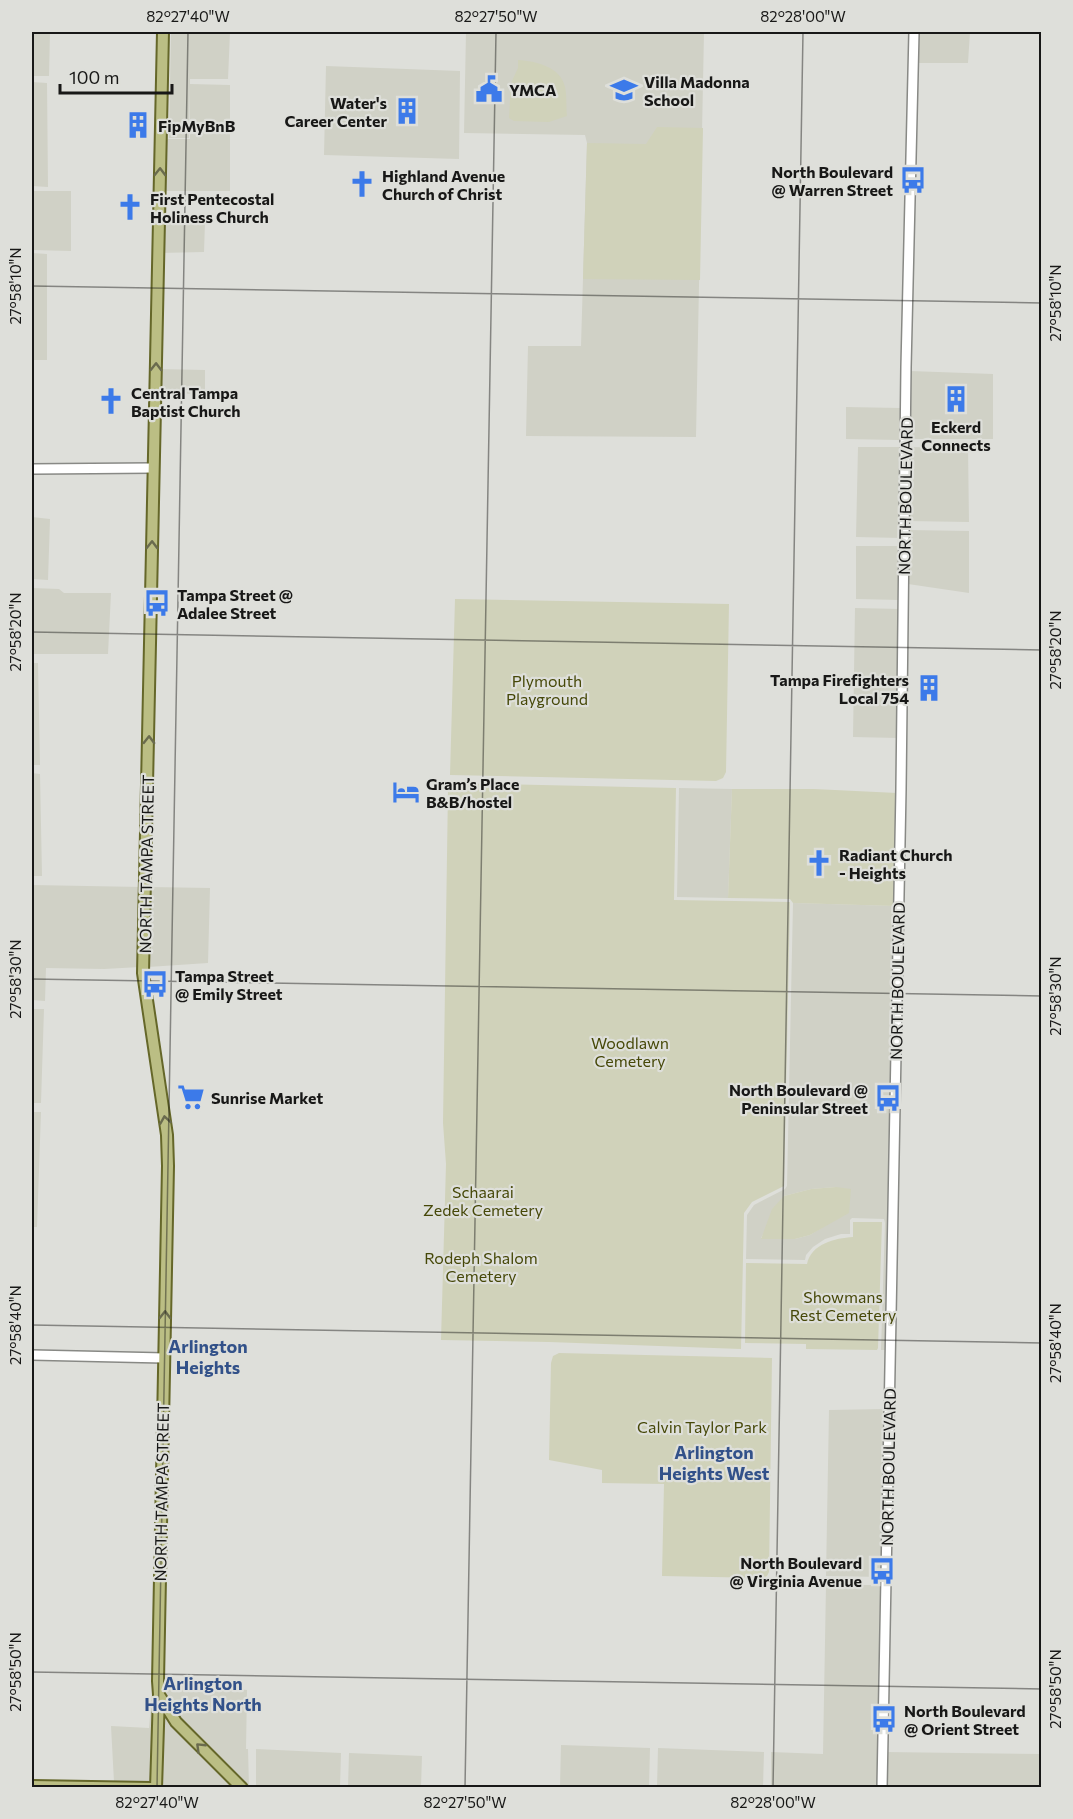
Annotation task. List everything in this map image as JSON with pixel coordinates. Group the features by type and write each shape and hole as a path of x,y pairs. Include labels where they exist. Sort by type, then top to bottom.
{"main road":[{"name":"NORTH TAMPA STREET","path":"156,1788 167,1134 144,973 163,32"},
{"path":"159,1695 181,1728 242,1788"},
{"path":"32,1786 151,1788"}],"street":[{"name":"NORTH BOULEVARD","path":"882,1788 914,32"},
{"path":"32,469 153,468"},
{"path":"32,1355 164,1358"}],"shaded area":[{"path":"32,32 50,32 49,76 32,76"},
{"path":"171,32 230,32 228,79 190,79 190,84 230,85 230,191 161,191 164,139 190,139 190,86 189,138 169,138"},
{"path":"466,32 704,32 696,437 526,436 528,346 581,346 587,143 585,135 464,133"},
{"path":"918,32 970,32 968,63 917,63"},
{"path":"326,66 460,71 459,159 324,155"},
{"path":"32,82 47,83 48,187 32,186"},
{"path":"32,191 71,191 71,251 32,250"},
{"path":"160,221 205,222 204,252 159,253"},
{"path":"32,253 47,254 47,360 32,360"},
{"path":"157,369 205,370 205,394 157,393"},
{"path":"910,371 993,374 993,439 910,439"},
{"path":"846,407 900,408 899,440 846,439"},
{"path":"858,447 902,447 901,538 856,537"},
{"path":"909,447 968,448 969,522 908,521"},
{"path":"32,517 50,519 48,580 32,579"},
{"path":"908,530 969,531 969,593 908,584"},
{"path":"856,546 900,546 900,600 856,599"},
{"path":"32,588 59,589 64,593 111,593 108,654 32,654"},
{"path":"855,608 900,609 898,738 853,737"},
{"path":"32,663 38,663 40,765 32,765"},
{"path":"32,773 40,774 42,876 32,876"},
{"path":"679,788 732,789 728,898 677,897"},
{"path":"32,885 142,887 140,967 46,968 45,1001 32,1000"},
{"path":"150,887 210,888 208,963 148,967"},
{"path":"793,903 895,906 886,1350 881,1350 884,1219 852,1218 850,1234 825,1239 813,1247 805,1260 746,1259 747,1215 754,1205 787,1186","holes":["836,1187 828,1224 810,1235 795,1239 761,1238 784,1196 811,1189"]},
{"path":"32,1009 44,1009 41,1103 32,1103"},
{"path":"32,1112 41,1112 37,1227 32,1227"},
{"path":"885,1409 883,1577 826,1576 829,1410"},
{"path":"826,1585 882,1585 878,1787 771,1788 771,1752 823,1754"},
{"path":"153,1682 155,1695 152,1783 114,1782 111,1726 149,1728"},
{"path":"162,1682 247,1690 246,1749 248,1749 249,1787 183,1725 165,1699"},
{"path":"162,1709 237,1787 183,1788 160,1784"},
{"path":"561,1745 650,1748 649,1787 560,1787"},
{"path":"658,1748 764,1752 763,1787 657,1787"},
{"path":"256,1749 341,1753 340,1787 256,1787"},
{"path":"886,1752 1041,1754 1041,1787 886,1788"},
{"path":"349,1753 422,1756 421,1787 348,1787"}],"green space":[{"path":"518,60 547,66 558,74 565,87 567,116 549,122 514,121 509,118 511,83 518,68"},
{"path":"657,127 703,128 700,280 583,279 587,143 646,144"},
{"name":"Plymouth Playground","path":"455,599 729,604 726,772 723,778 716,781 450,775"},
{"name":"Woodlawn Cemetery","path":"450,783 676,788 674,900 790,902 784,1186 752,1202 744,1213 741,1349 441,1340 446,1164 443,1123 448,785"},
{"path":"732,789 814,789 897,793 895,906 793,903 790,899 728,898"},
{"path":"836,1187 851,1189 849,1213 810,1235 795,1239 761,1239 772,1209 784,1196 811,1189"},
{"name":"Showmans Rest Cemetery","path":"853,1222 882,1222 877,1350 806,1349 806,1344 745,1343 746,1263 807,1264 813,1251 825,1243 853,1237"},
{"name":"Calvin Taylor Park","path":"559,1353 772,1358 769,1572 767,1576 764,1578 662,1576 664,1484 602,1483 602,1470 549,1460 551,1363 553,1356"}],"place":[{"name":"YMCA","path":"489,89"},
{"name":"Villa Madonna School","path":"624,90"},
{"name":"Water's Career Center","path":"407,111"},
{"name":"FipMyBnB","path":"138,125"},
{"name":"North Boulevard @ Warren Street","path":"913,180"},
{"name":"Highland Avenue Church of Christ","path":"362,184"},
{"name":"First Pentecostal Holiness Church","path":"130,207"},
{"name":"Eckerd Connects","path":"956,399"},
{"name":"Central Tampa Baptist Church","path":"111,401"},
{"name":"Tampa Street @ Adalee Street","path":"157,603"},
{"name":"Tampa Firefighters Local 754","path":"929,688"},
{"name":"Gram’s Place B&B/hostel","path":"406,792"},
{"name":"Radiant Church - Heights","path":"819,863"},
{"name":"Tampa Street @ Emily Street","path":"155,984"},
{"name":"Sunrise Market","path":"191,1097"},
{"name":"North Boulevard @ Peninsular Street","path":"888,1098"},
{"name":"North Boulevard @ Virginia Avenue","path":"882,1571"},
{"name":"North Boulevard @ Orient Street","path":"884,1719"}],"district":[{"name":"Arlington Heights","path":"208,1356"},
{"name":"Arlington Heights West","path":"714,1462"},
{"name":"Arlington Heights North","path":"203,1693"}],"park label":[{"name":"Schaarai Zedek Cemetery","path":"483,1200"},
{"name":"Rodeph Shalom Cemetery","path":"481,1266"}]}
